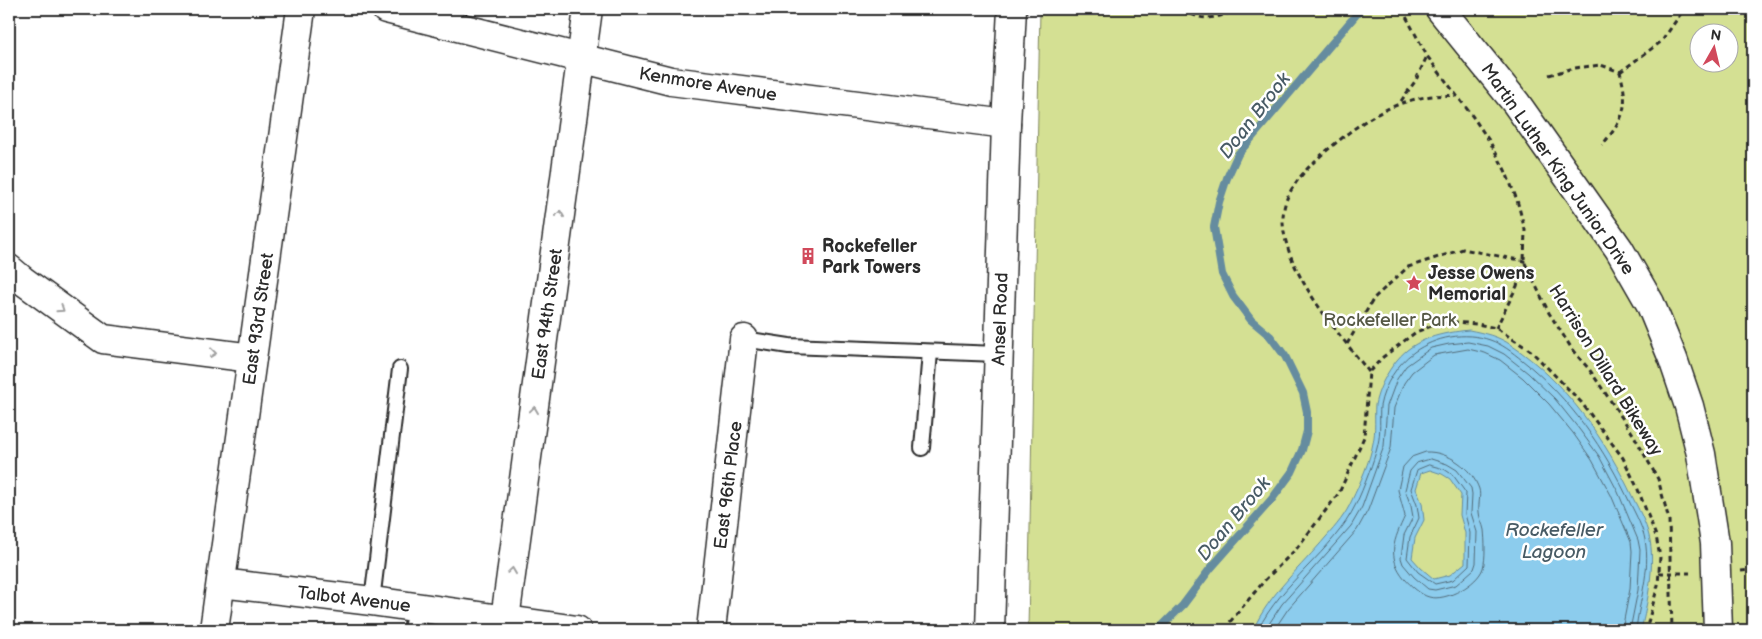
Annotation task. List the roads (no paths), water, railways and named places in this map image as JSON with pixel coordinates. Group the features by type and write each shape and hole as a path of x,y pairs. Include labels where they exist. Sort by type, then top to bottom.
{"street":[{"name":"East 93rd Street","path":"214,630 301,9"},
{"name":"Kenmore Avenue","path":"386,9 581,60 671,81 1006,124"},
{"name":"East 94th Street","path":"505,619 588,9"},
{"name":"Ansel Road","path":"990,630 1006,124 1012,9"},
{"name":"Martin Luther King Junior Drive","path":"1440,9 1528,120 1619,249 1650,303 1677,368 1701,454 1715,543 1718,630"},
{"path":"13,281 104,339 252,358"},
{"name":"East 96th Place","path":"711,630 744,339"},
{"name":"Talbot Avenue","path":"220,583 372,600 413,618 505,619 577,630"}],"lane":[{"path":"744,339 789,346 998,354"},
{"path":"922,448 930,352"},
{"path":"372,600 400,369"}],"water":[{"name":"Rockefeller Lagoon","path":"1469,330 1496,337 1511,345 1531,360 1549,376 1582,413 1610,455 1642,517 1648,531 1651,546 1650,583 1641,630 1253,630 1268,604 1333,529 1350,505 1370,457 1373,443 1376,399 1390,370 1397,360 1412,346 1439,335","holes":["1430,470 1450,479 1461,495 1460,515 1465,533 1465,563 1450,575 1434,579 1412,558 1415,538 1424,520 1422,503 1416,489 1421,473"]}],"waterway":[{"name":"Doan Brook","path":"1158,630 1183,605 1210,569 1272,499 1292,472 1302,450 1307,431 1307,412 1303,393 1285,356 1270,336 1251,320 1233,296 1222,274 1214,227 1219,202 1238,154 1361,9"}],"place":[{"name":"Rockefeller Park Towers","path":"808,256"},
{"name":"Jesse Owens Memorial","path":"1414,283"}],"park label":[{"name":"Rockefeller Park","path":"1390,320"}]}
